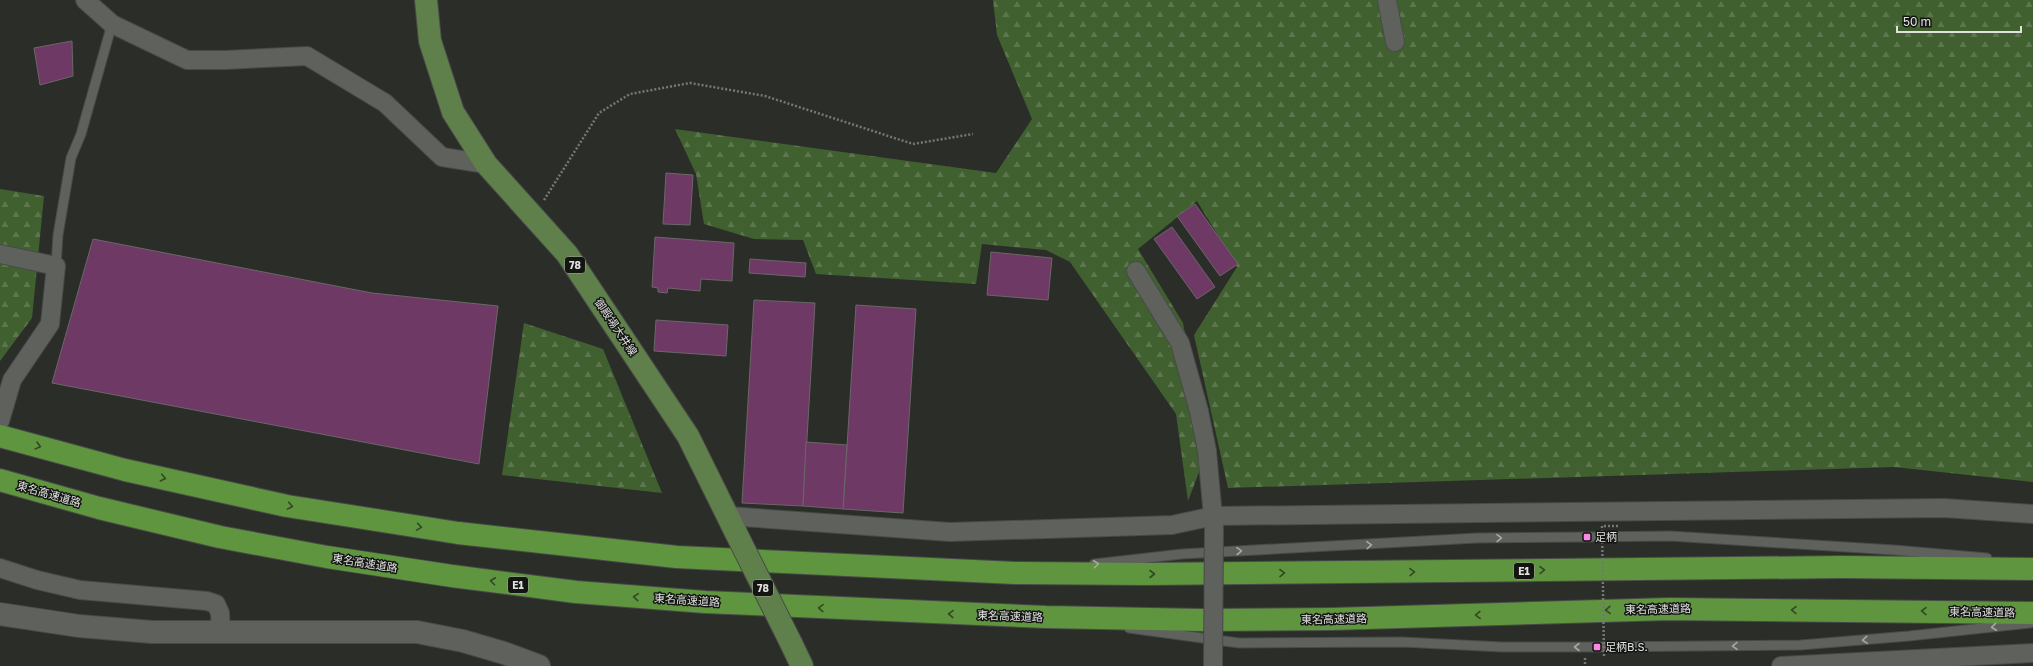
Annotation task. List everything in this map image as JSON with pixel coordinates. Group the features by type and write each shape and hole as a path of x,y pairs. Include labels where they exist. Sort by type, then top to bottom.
{"highway":[{"name":"E1","path":"0,436 125,470 287,506 458,533 583,548 677,557 1015,573 1156,574 1841,567 2033,569"},
{"name":"東名高速道路","path":"0,480 99,508 220,537 327,557 452,576 576,592 705,602 1046,617 1202,620 1332,619 1669,608 2033,613"}],"main road":[{"name":"御殿場大井線","path":"426,0 430,41 453,112 486,164 567,254 688,436 802,666"}],"street":[{"path":"85,0 112,24 187,60 225,60 307,56 385,103 442,157 486,164"},
{"path":"1387,0 1395,42"},
{"path":"0,254 56,266 50,324 12,380 0,422"},
{"path":"1136,271 1180,344 1199,411 1207,451 1214,522 1213,666"},
{"path":"732,525 950,532 1214,522 1936,508 2033,514"},
{"path":"0,568 37,580 80,590 207,601 216,604 220,613 221,632"},
{"path":"0,614 94,627 152,632 417,632 463,641 504,653 539,666"},
{"path":"1781,666 2033,653"}],"lane":[{"path":"56,266 58,234 71,158 81,134 112,24"},
{"path":"1015,573 1182,554 1477,538 1670,536 1894,550 2033,562"},
{"path":"1046,617 1238,643 1402,642 1502,647 1801,646 2033,622"}],"path":[{"path":"534,218 600,113 630,94 690,83 764,96 913,144 972,134"},
{"path":"1604,656 1602,526 1620,526"}],"green space":[{"path":"993,0 2033,0 2033,482 1894,467 1228,488 1194,335 1237,267 1197,201 1138,249 1183,323 1207,451 1188,501 1176,414 1070,262 1046,250 982,244 976,284 816,274 803,240 754,239 704,224 696,174 675,129 996,173 1032,119 997,35"},
{"path":"0,189 44,196 32,318 0,361"},
{"path":"524,323 603,349 662,493 502,475"}],"building":[{"path":"72,41 73,76 40,85 34,48"},
{"path":"666,173 693,175 690,225 663,224"},
{"path":"1195,204 1238,264 1220,276 1177,216"},
{"path":"1172,227 1215,287 1197,299 1154,239"},
{"path":"655,237 734,243 732,281 701,279 700,291 668,288 667,293 658,292 658,288 652,287"},
{"path":"93,239 372,293 498,306 479,464 52,383"},
{"path":"991,252 1052,258 1048,300 987,295"},
{"path":"750,259 806,263 805,277 749,273"},
{"path":"754,300 815,303 803,506 742,503"},
{"path":"856,305 916,309 903,513 843,509"},
{"path":"656,320 728,325 726,356 654,351"},
{"path":"806,442 847,445 843,509 803,506"}],"place":[{"name":"足柄","path":"1587,537"},
{"name":"足柄B.S.","path":"1597,647"}]}
